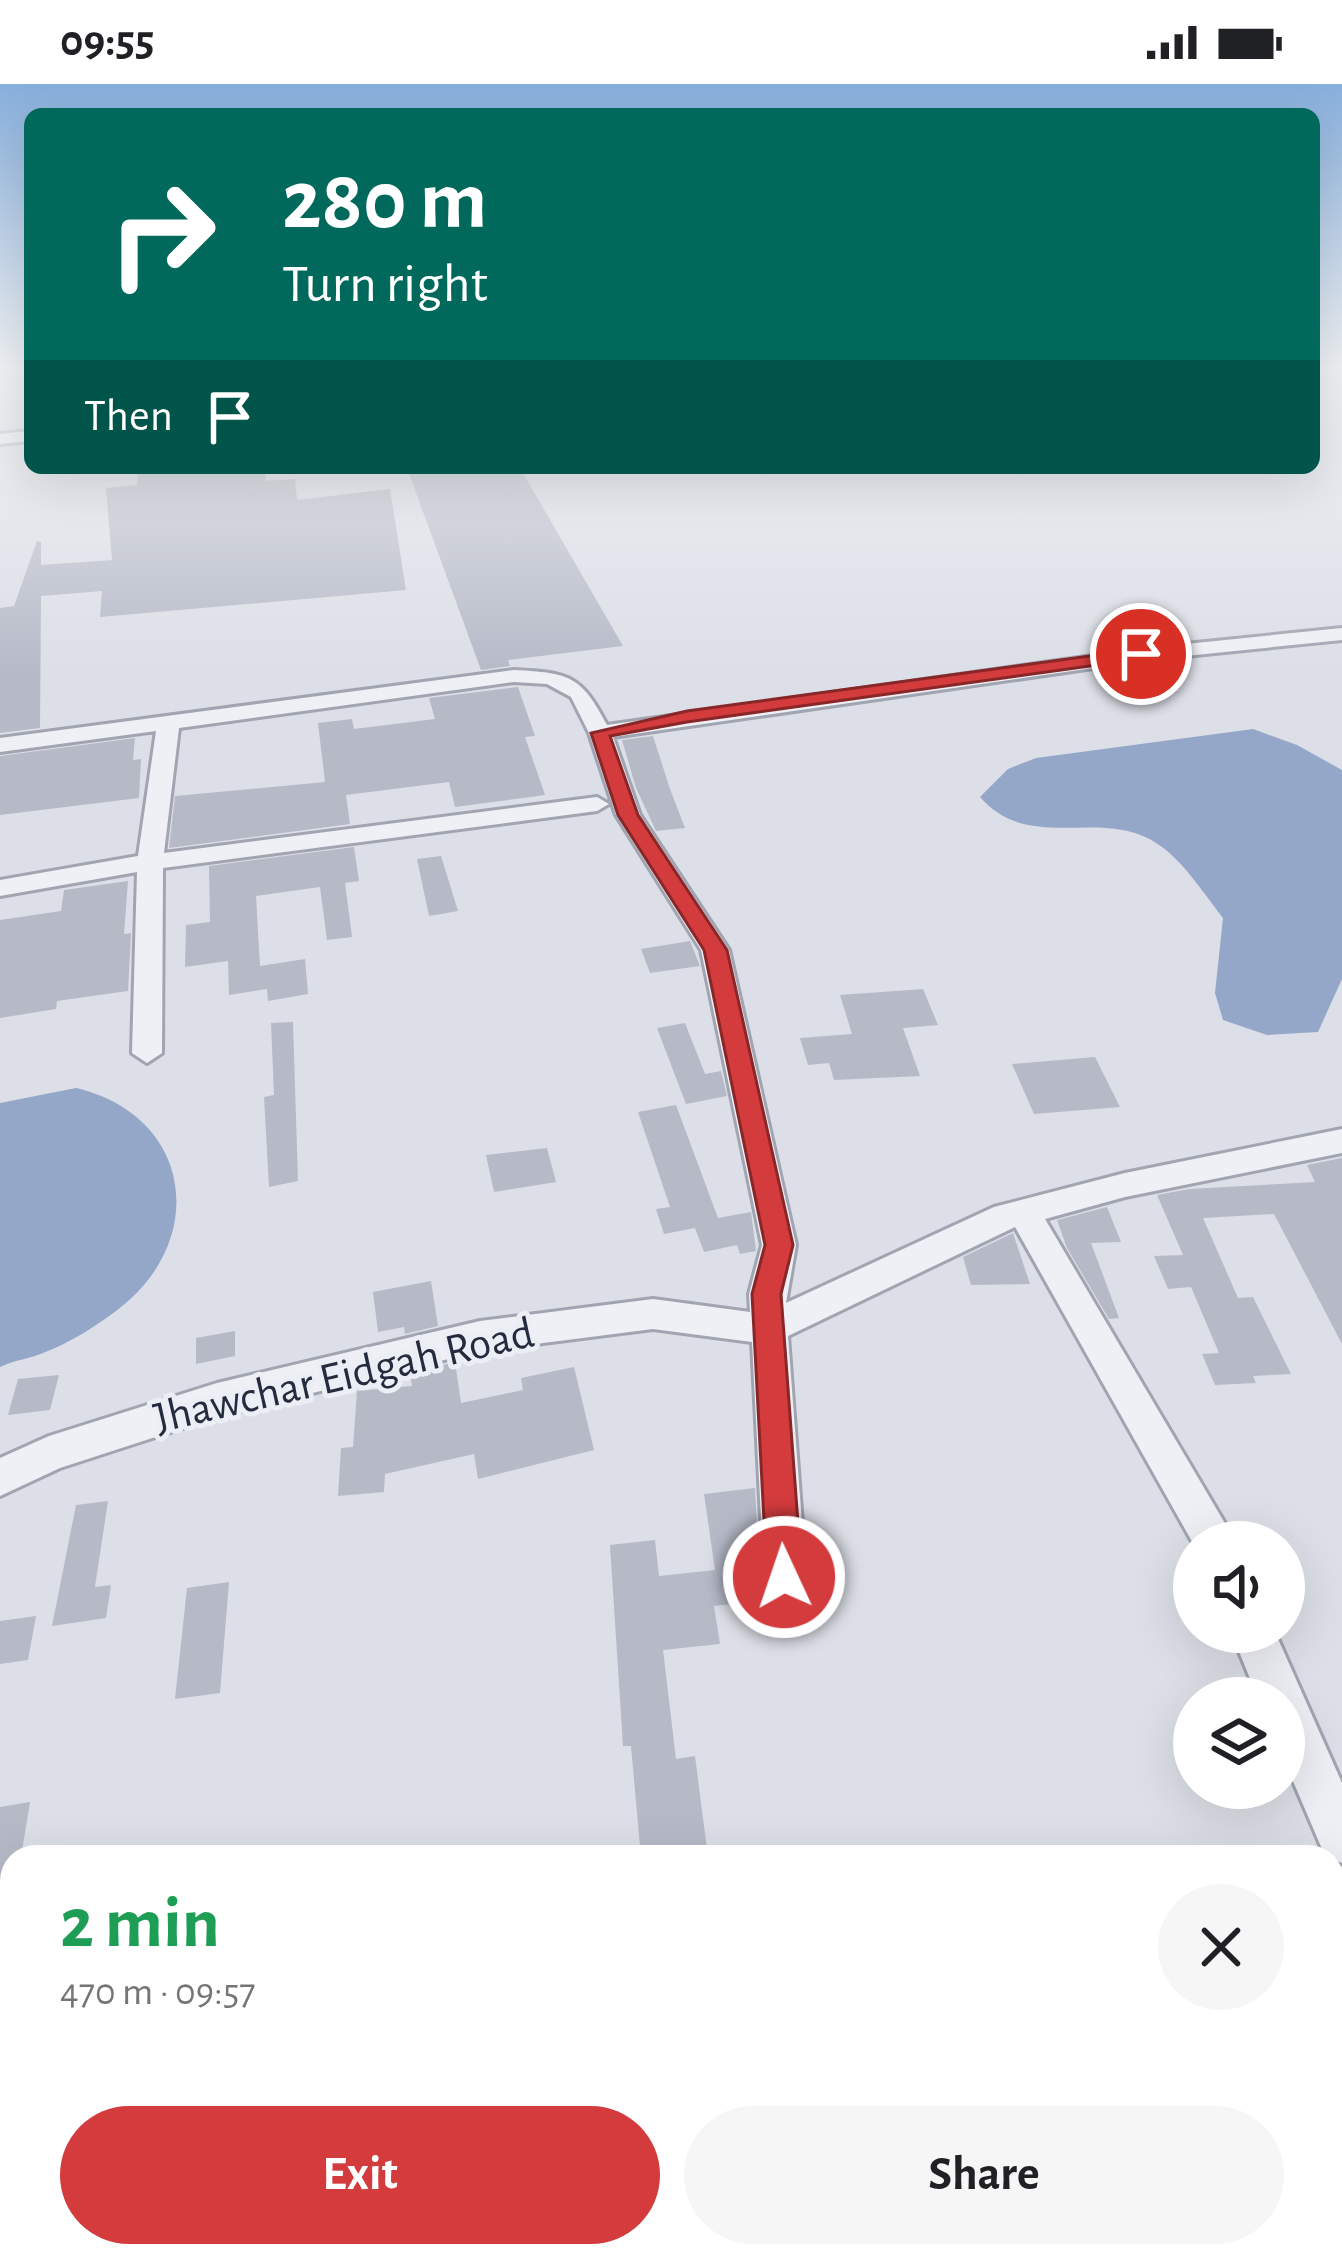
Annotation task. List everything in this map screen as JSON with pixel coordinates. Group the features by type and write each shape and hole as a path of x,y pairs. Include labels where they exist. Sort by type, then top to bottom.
{"street":[{"path":"600,733 687,716 1007,676 1176,648 1342,634"},
{"path":"0,745 536,676 580,693 600,733 628,815 716,950 779,1245 766,1294 784,1577"},
{"path":"147,1053 150,862 168,723"},
{"path":"0,888 150,862 597,804"},
{"path":"769,1328 936,1245 1023,1212 1125,1185 1342,1141"},
{"path":"1023,1212 1202,1521"},
{"name":"Jhawchar Eidgah Road","path":"0,1478 49,1454 217,1400 480,1336 653,1314 769,1328"},
{"path":"1305,1755 1342,1839"}],"water":[{"path":"1253,729 1297,745 1342,770 1342,979 1318,1032 1267,1035 1223,1020 1215,993 1223,918 1162,847 1117,829 1022,824 980,797 1008,769 1036,758"},
{"path":"76,1088 115,1103 145,1125 165,1153 175,1184 175,1218 166,1251 146,1283 116,1311 62,1345 0,1367 0,1103"}],"building":[{"path":"138,474 265,474 266,481 295,479 297,500 390,489 406,590 100,617 102,591 41,596 40,728 0,733 0,608 14,606 37,541 41,542 41,565 112,560 106,488 137,485"},
{"path":"409,474 523,474 623,646 508,660 510,666 481,670"},
{"path":"518,687 535,736 525,737 545,795 455,807 449,782 346,795 350,824 169,848 175,796 325,782 318,723 352,719 354,729 435,719 429,698"},
{"path":"653,736 685,828 656,831 636,788 622,740"},
{"path":"135,738 133,760 141,759 139,798 0,815 0,756"},
{"path":"354,847 359,881 345,883 352,937 327,940 320,887 256,896 260,966 305,959 308,994 268,1001 267,989 229,995 228,961 185,967 186,925 210,922 209,866"},
{"path":"441,856 458,911 429,916 417,859"},
{"path":"128,881 124,934 131,933 128,991 57,1001 56,1009 0,1018 0,920 61,911 64,890"},
{"path":"690,941 700,966 650,973 641,949"},
{"path":"923,989 938,1025 903,1028 920,1076 834,1080 829,1063 808,1065 800,1038 852,1034 840,995"},
{"path":"293,1022 298,1181 269,1187 264,1097 274,1095 271,1023"},
{"path":"685,1023 705,1074 721,1071 727,1096 686,1104 657,1028"},
{"path":"1095,1057 1120,1107 1034,1114 1012,1064"},
{"path":"676,1105 718,1218 751,1212 756,1251 740,1254 737,1245 704,1252 695,1228 664,1234 656,1209 670,1207 638,1112"},
{"path":"547,1148 556,1182 494,1192 486,1155"},
{"path":"1342,1158 1342,1344 1274,1214 1203,1218 1238,1298 1253,1297 1291,1374 1253,1376 1256,1383 1215,1385 1202,1354 1219,1353 1191,1287 1168,1289 1154,1256 1183,1255 1157,1195 1315,1182 1307,1165"},
{"path":"1107,1207 1121,1242 1091,1243 1119,1318 1109,1319 1067,1248 1057,1220"},
{"path":"1013,1233 1030,1284 971,1285 963,1257"},
{"path":"431,1281 438,1326 405,1334 404,1327 378,1332 373,1292"},
{"path":"235,1331 235,1356 196,1364 196,1338"},
{"path":"455,1362 461,1403 523,1390 521,1378 574,1367 594,1450 478,1479 474,1454 385,1474 384,1492 338,1496 341,1448 353,1447 357,1391 412,1386 410,1373"},
{"path":"59,1375 50,1410 8,1415 18,1379"},
{"path":"755,1488 760,1577 766,1593 778,1599 714,1606 720,1644 663,1650 676,1759 695,1756 706,1845 640,1845 631,1746 623,1746 610,1545 655,1540 659,1576 715,1570 704,1494"},
{"path":"108,1501 95,1587 111,1585 106,1618 52,1626 76,1505"},
{"path":"229,1582 220,1693 175,1699 187,1588"},
{"path":"36,1616 28,1660 0,1664 0,1621"},
{"path":"30,1802 23,1845 0,1845 0,1807"}],"route":[{"path":"784,1577 766,1294 779,1245 716,950 628,815 600,733 687,716 1141,654"}]}
